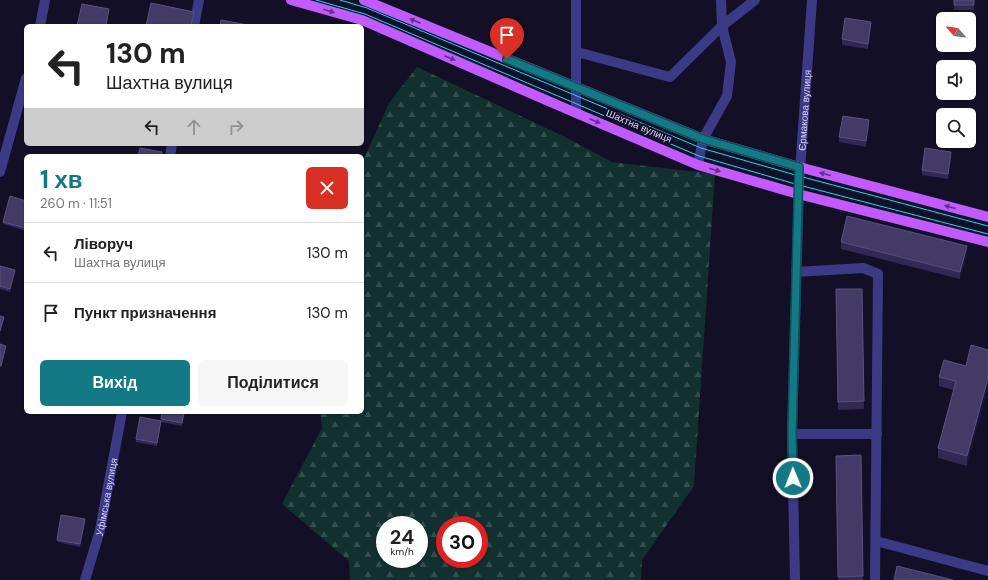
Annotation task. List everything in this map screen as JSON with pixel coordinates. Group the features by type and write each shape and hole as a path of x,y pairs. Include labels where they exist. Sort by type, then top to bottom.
{"main road":[{"name":"Шахтна вулиця","path":"291,0 362,20 698,164 798,194 988,242"},
{"name":"Шахтна вулиця","path":"364,0 703,139 799,167 988,217"}],"street":[{"path":"40,24 45,0"},
{"path":"194,24 199,0"},
{"path":"576,0 576,113"},
{"path":"698,164 703,139 727,96 731,62 722,26 721,0"},
{"path":"577,52 670,77 722,26 755,0"},
{"name":"Єрмакова вулиця","path":"795,580 792,434 798,194 812,0"},
{"path":"0,172 24,85"},
{"path":"796,272 863,268 878,274 875,580"},
{"name":"Уфімська вулиця","path":"85,580 100,530 122,414"},
{"path":"792,434 877,434"},
{"path":"876,541 988,571"}],"green space":[{"path":"417,67 569,139 612,162 715,174 694,486 642,560 641,580 350,580 349,561 282,504 322,428 320,414 364,414 364,159 389,103"}],"building":[{"path":"954,0 974,0 974,5 954,5"},
{"path":"151,3 194,12 191,24 146,24"},
{"path":"82,4 109,9 106,24 77,24"},
{"path":"845,18 871,22 868,44 842,39"},
{"path":"221,20 243,24 220,24"},
{"path":"843,116 869,120 866,141 839,137"},
{"path":"140,148 162,152 162,154 138,154"},
{"path":"925,148 951,152 948,174 922,170"},
{"path":"10,196 24,200 24,227 3,222"},
{"path":"847,216 967,246 960,272 841,242"},
{"path":"0,266 15,270 10,289 0,286"},
{"path":"836,289 862,289 864,401 838,402"},
{"path":"0,316 4,317 0,331"},
{"path":"0,344 6,346 1,366 0,366"},
{"path":"971,345 988,350 988,378 967,456 938,448 956,381 939,377 944,360 966,366"},
{"path":"162,414 184,414 182,423 161,419"},
{"path":"140,417 161,421 157,443 136,439"},
{"path":"861,455 863,576 838,577 836,456"},
{"path":"61,515 85,519 80,544 57,540"},
{"path":"897,566 953,580 894,580"}],"tram line":[{"path":"316,0 365,14 699,156 799,185 988,234"},
{"path":"340,0 367,8 701,148 799,176 988,226"}],"route":[{"path":"507,59 703,139 799,167 792,434 793,478"}]}
